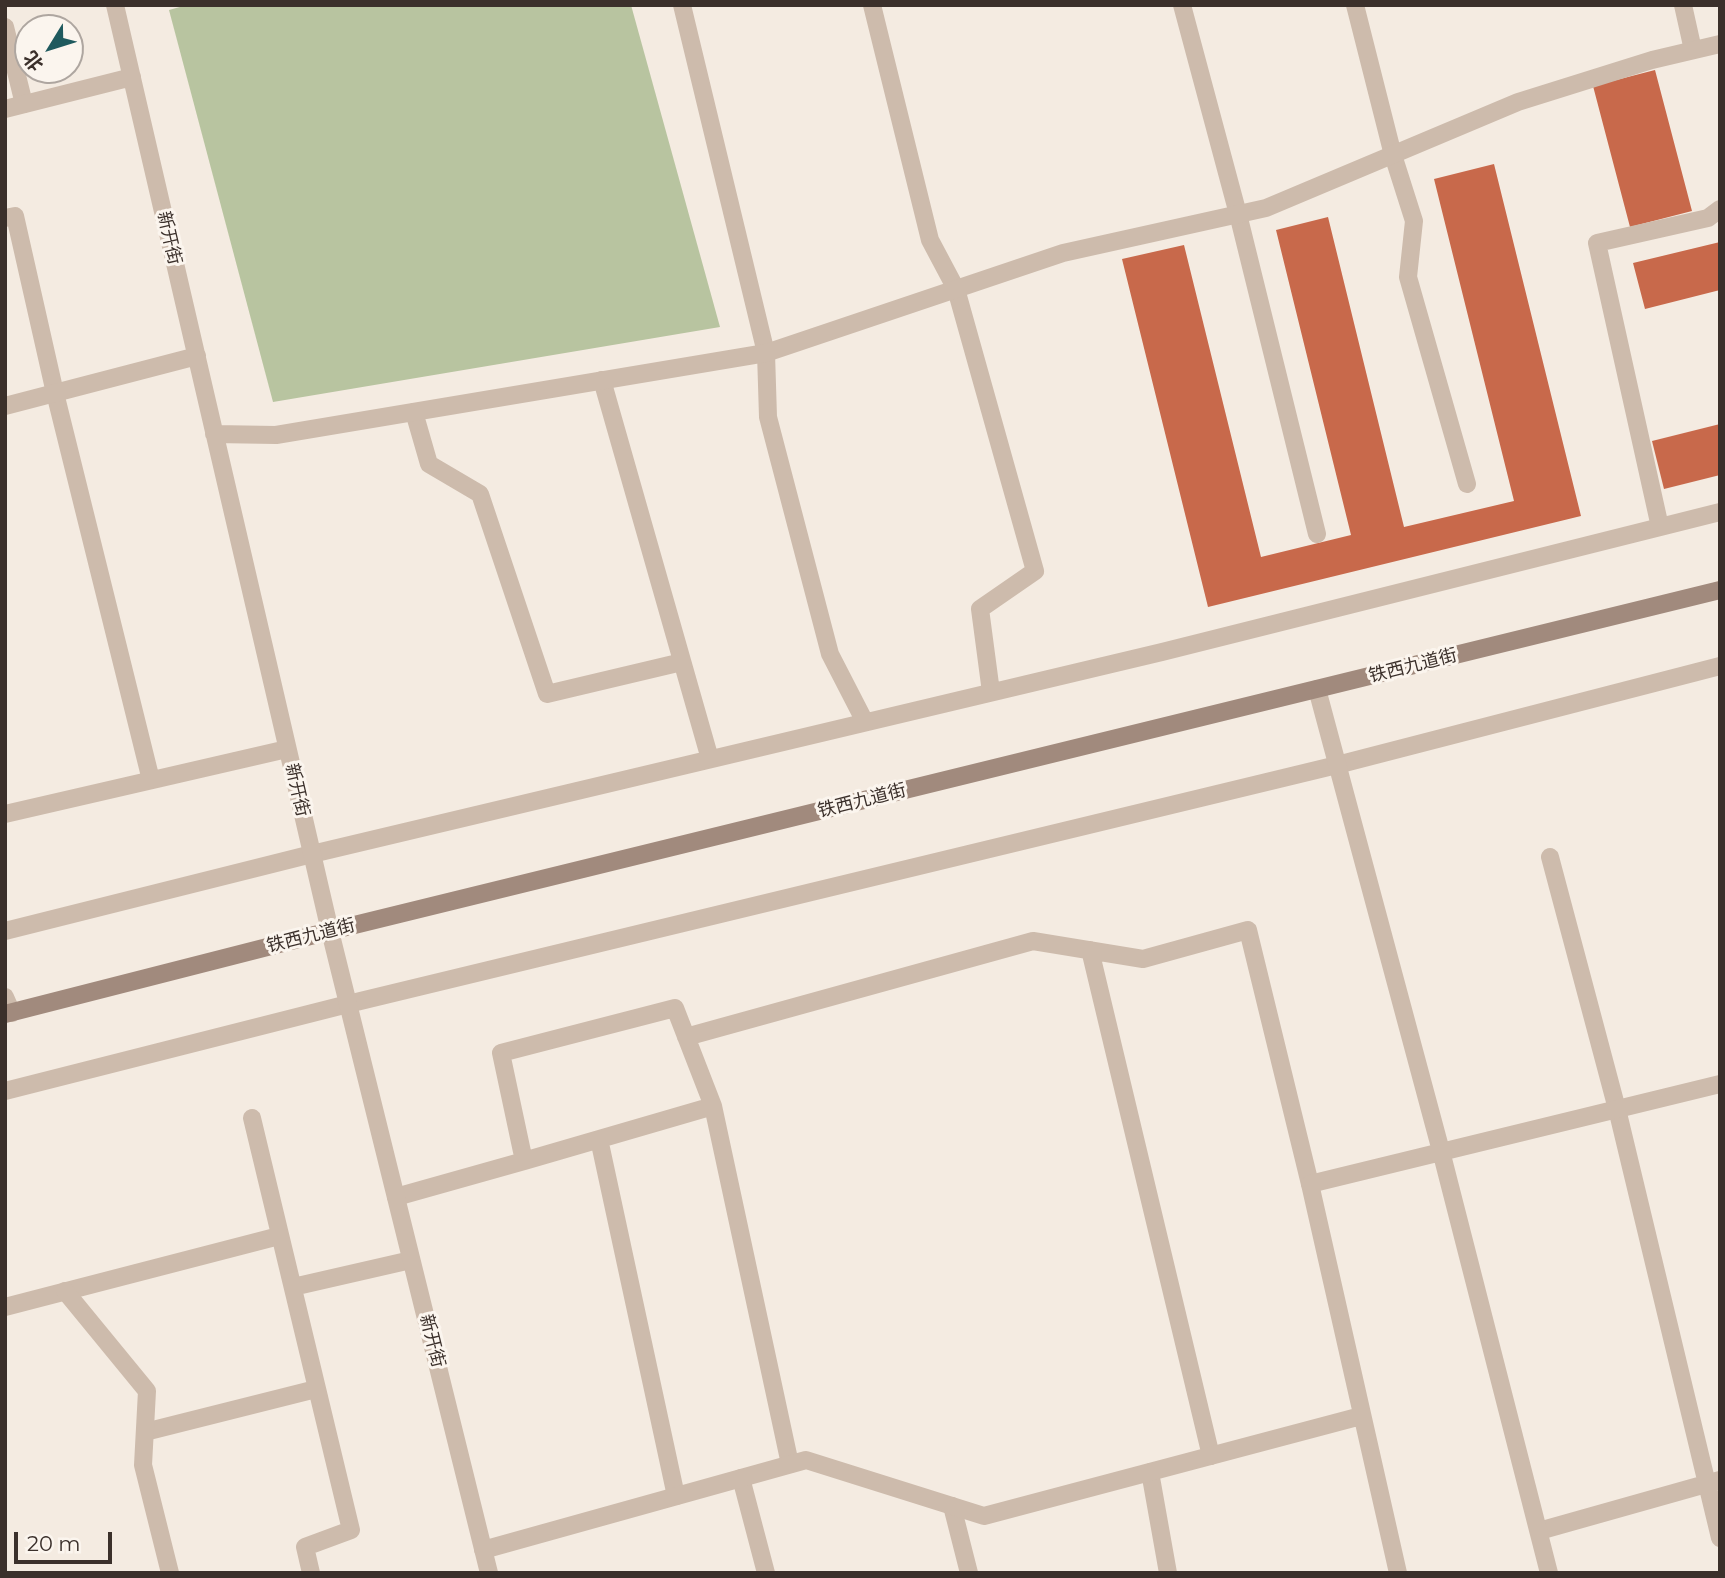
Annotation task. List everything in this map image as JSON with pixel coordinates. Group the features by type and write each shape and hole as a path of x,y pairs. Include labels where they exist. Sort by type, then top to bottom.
{"main road":[{"name":"铁西九道街","path":"8,1008 1720,590"}],"street":[{"name":"新开街","path":"115,5 330,931 489,1573"},
{"path":"682,5 766,353 768,417 830,654 865,722"},
{"path":"872,5 930,240 956,289 1035,571 980,609 991,692"},
{"path":"1182,5 1238,214 1317,534"},
{"path":"1355,5 1393,155 1414,220 1408,277 1467,484"},
{"path":"1683,5 1693,50"},
{"path":"5,27 24,104"},
{"path":"214,434 276,435 766,353 1063,253 1266,208 1518,102 1652,60 1720,44"},
{"path":"5,109 132,77"},
{"path":"1660,527 1597,243 1708,218 1720,209"},
{"path":"5,218 15,216 55,393 151,780"},
{"path":"5,407 197,356"},
{"path":"602,380 710,759"},
{"path":"414,412 429,464 480,494 547,694 682,662"},
{"path":"5,931 1720,512"},
{"path":"5,1091 348,1004 1337,765 1720,666"},
{"path":"1317,689 1441,1151 1549,1573"},
{"path":"5,814 287,749"},
{"path":"1550,857 1713,1482 1720,1538"},
{"path":"686,1037 1033,941 1143,959 1248,930 1310,1184 1398,1573"},
{"path":"1090,950 1211,1456"},
{"path":"524,1161 501,1053 675,1008 713,1106 790,1464"},
{"path":"1310,1184 1720,1084"},
{"path":"396,1197 713,1106"},
{"path":"252,1118 351,1530 305,1547 312,1573"},
{"path":"599,1139 676,1496"},
{"path":"5,1307 279,1236"},
{"path":"293,1287 411,1260"},
{"path":"65,1291 147,1391 143,1465 170,1573"},
{"path":"145,1432 316,1388"},
{"path":"483,1550 806,1460 984,1516 1361,1416"},
{"path":"1150,1472 1168,1573"},
{"path":"741,1478 766,1573"},
{"path":"1539,1531 1713,1482"},
{"path":"952,1506 969,1573"}],"green space":[{"path":"187,5 631,5 720,327 273,402 169,10"}],"building":[{"path":"1655,70 1692,211 1630,227 1593,86"},
{"path":"1494,164 1581,516 1208,607 1122,259 1184,245 1261,557 1351,535 1276,230 1328,217 1404,527 1514,501 1434,179"},
{"path":"1720,242 1720,290 1645,309 1633,263"},
{"path":"1720,424 1720,475 1664,489 1652,441"}]}
